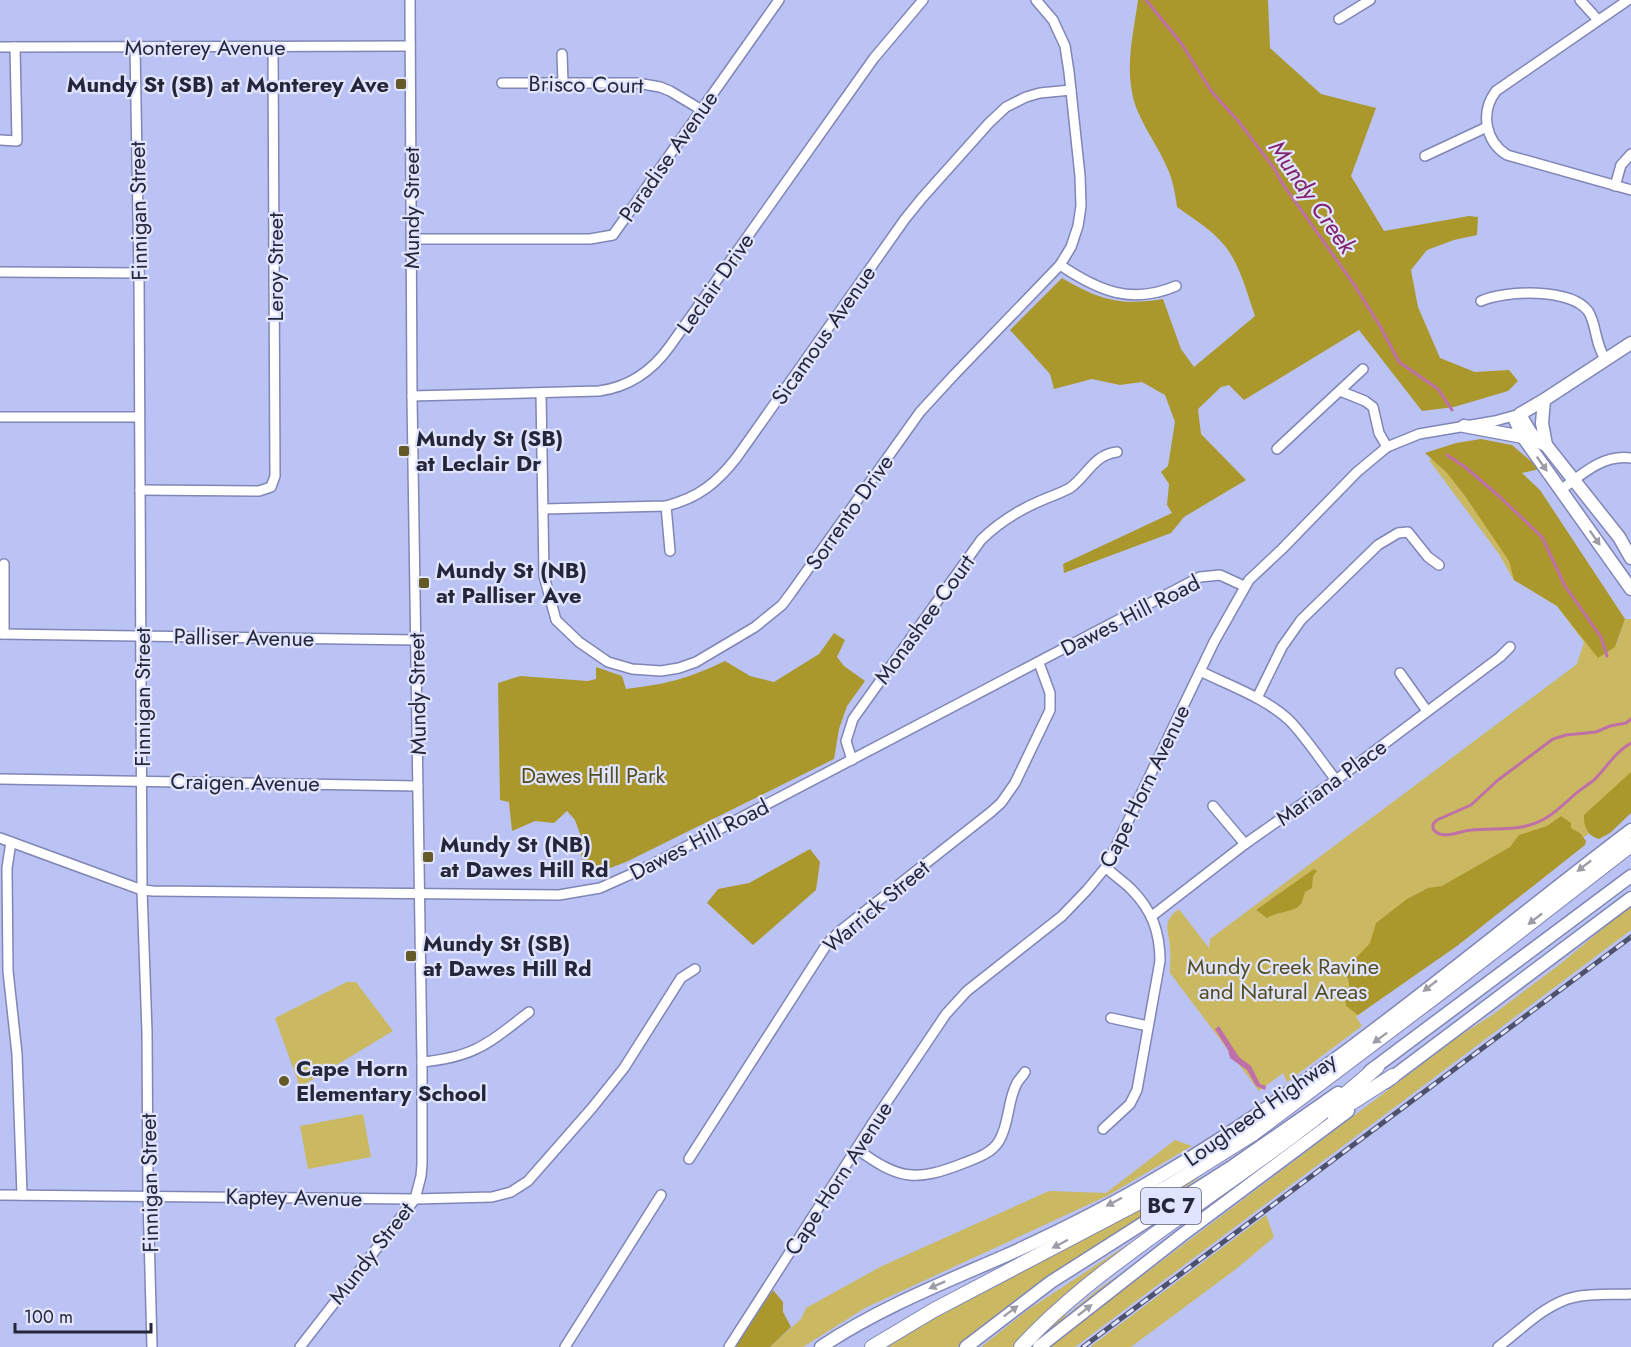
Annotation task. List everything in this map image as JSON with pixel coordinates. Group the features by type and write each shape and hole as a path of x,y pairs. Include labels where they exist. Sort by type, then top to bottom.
{"highway":[{"path":"872,1347 934,1310 1168,1187 1254,1133 1631,845"},
{"path":"1021,1347 1064,1305 1127,1254 1325,1111 1377,1066"},
{"path":"1064,1305 1359,1097 1393,1076"}],"main road":[{"path":"1516,415 1544,400 1631,343"},
{"path":"1544,400 1542,423 1546,445"},
{"path":"1516,415 1523,437 1630,587"},
{"path":"1516,415 1537,440 1546,445 1575,480 1619,537 1631,558"},
{"path":"1464,426 1523,437"},
{"path":"1619,537 1631,543"},
{"name":"Lougheed Highway","path":"820,1347 885,1309 1020,1249 1163,1175 1282,1096 1396,1012 1631,830"},
{"name":"Lougheed Highway","path":"966,1347 1051,1282 1233,1166 1377,1066 1631,876"},
{"path":"1039,1347 1173,1242 1631,898"}],"street":[{"name":"Mundy Street","path":"300,1347 414,1199 422,1164 417,640 412,396 410,0"},
{"name":"Paradise Avenue","path":"411,239 590,239 613,236 779,0"},
{"name":"Leclair Drive","path":"412,396 610,390 633,380 658,361 874,58 923,0"},
{"name":"Sorrento Drive","path":"541,393 544,576 556,620 579,642 608,662 632,669 661,671 696,662 755,627 782,605 920,412 1060,265 1075,236 1081,206 1068,60 1061,36 1053,20 1036,0"},
{"path":"1339,19 1370,0"},
{"path":"1580,0 1598,21"},
{"path":"1628,0 1496,91 1488,107 1487,127 1493,142 1507,155 1631,190"},
{"name":"Leroy Street","path":"140,490 254,491 271,487 276,471 273,46"},
{"name":"Monterey Avenue","path":"0,47 410,46"},
{"path":"0,140 17,141 15,47"},
{"name":"Finnigan Street","path":"135,47 139,273 142,890 147,1032 152,1347"},
{"path":"562,54 563,83"},
{"name":"Brisco Court","path":"502,83 647,84 670,91 700,110"},
{"name":"Sicamous Avenue","path":"543,509 666,506 697,495 709,488 727,469 905,219 989,123 1006,108 1026,98 1040,93 1071,90"},
{"path":"1425,156 1487,127"},
{"path":"1615,186 1621,165 1631,154"},
{"path":"1060,265 1099,288 1112,292 1144,295 1176,286"},
{"path":"0,272 139,273"},
{"path":"1480,301 1508,294 1560,296 1576,301 1584,306 1590,316 1599,349 1605,360"},
{"path":"1277,449 1363,369"},
{"path":"1340,391 1365,401 1373,407 1379,433 1387,447"},
{"name":"Cape Horn Avenue","path":"729,1347 932,1034 959,999 1062,916 1088,890 1106,867 1244,586 1357,472 1387,447 1415,435 1516,415"},
{"path":"0,417 139,417"},
{"name":"Monashee Court","path":"852,760 846,741 850,725 981,540 1003,520 1068,489 1082,478 1095,461 1105,453 1116,452"},
{"path":"1561,490 1605,460 1620,457 1631,458"},
{"path":"666,506 670,551"},
{"path":"1257,698 1282,646 1294,628 1383,541 1398,533 1408,532 1428,557 1439,565"},
{"path":"2,634 4,564"},
{"name":"Dawes Hill Road","path":"0,838 142,890 559,895 600,888 647,867 1200,578 1220,575 1244,586"},
{"name":"Palliser Avenue","path":"2,634 417,640"},
{"name":"Mariana Place","path":"1152,916 1245,844 1336,780 1500,657 1510,647"},
{"name":"Warrick Street","path":"689,1159 826,944 991,812 1009,793 1050,710 1050,693 1039,663"},
{"path":"1200,672 1257,698 1290,721 1336,780"},
{"path":"1400,673 1427,711"},
{"name":"Craigen Avenue","path":"0,779 418,786"},
{"path":"1213,806 1245,844"},
{"path":"11,842 7,868 8,971 17,1047 22,1195"},
{"path":"1103,1129 1130,1104 1137,1090 1160,961 1160,941 1152,916 1130,888 1106,867"},
{"name":"Kaptey Avenue","path":"0,1195 414,1199 492,1197 511,1192 528,1181 618,1075 681,978 695,969"},
{"path":"422,1062 469,1053 494,1039 530,1012"},
{"path":"1111,1018 1148,1026"},
{"path":"857,1149 893,1171 917,1176 936,1173 977,1158 990,1150 1000,1139 1016,1084 1025,1072"},
{"path":"565,1347 661,1195"},
{"path":"1498,1347 1562,1301 1585,1296 1631,1294"}],"green space":[{"path":"1138,0 1268,0 1270,48 1321,94 1376,108 1351,176 1384,231 1469,216 1478,217 1477,235 1454,240 1427,250 1411,270 1418,307 1440,358 1475,372 1509,370 1518,381 1508,391 1454,407 1422,411 1359,330 1244,400 1229,385 1221,387 1198,409 1201,434 1246,480 1184,517 1171,533 1064,573 1063,564 1172,513 1167,505 1169,484 1161,472 1168,466 1175,422 1165,395 1142,382 1120,385 1092,379 1054,389 1050,374 1010,330 1062,278 1088,292 1111,299 1134,302 1163,299 1181,349 1194,367 1255,316 1239,270 1225,246 1209,230 1177,207 1173,184 1167,168 1137,110 1132,92 1130,69"},
{"path":"1481,439 1512,445 1540,469 1522,473 1540,490 1625,619 1615,647 1598,658 1557,606 1514,580 1509,561 1465,496 1447,473 1425,453 1456,443"},
{"name":"Mundy Creek Ravine and Natural Areas","path":"1460,452 1616,645 1625,619 1631,619 1631,802 1464,927 1356,1017 1362,1026 1287,1082 1283,1073 1259,1091 1170,973 1167,926 1170,918 1179,909 1209,948 1210,939 1577,664 1584,642 1557,606 1513,579 1499,554 1429,460"},
{"name":"Dawes Hill Park","path":"834,633 845,640 837,657 844,666 865,681 847,706 839,729 834,759 626,862 597,873 584,872 581,854 583,842 575,820 567,811 554,823 535,821 512,831 509,802 500,800 498,683 520,676 588,681 596,679 596,667 622,676 626,689 677,680 725,661 750,676 774,682 819,654"},
{"path":"1631,772 1631,813 1610,833 1599,839 1595,838 1587,830 1584,815"},
{"path":"1561,816 1571,823 1571,828 1580,833 1586,841 1585,845 1457,946 1358,1015 1346,1006 1349,983 1344,971 1370,943 1376,923 1407,899 1428,888 1442,886 1510,847 1519,835 1547,826"},
{"path":"810,849 820,862 816,890 753,945 707,903 718,889 749,883"},
{"path":"1314,869 1317,871 1313,876 1312,888 1305,892 1299,906 1267,918 1256,910"},
{"path":"1631,905 1631,930 1075,1347 1048,1347 1458,1037 1492,1015 1559,965"},
{"path":"347,982 356,982 393,1031 300,1087 275,1018"},
{"path":"363,1114 371,1157 308,1169 300,1126"},
{"path":"1175,1140 1192,1146 1107,1196 865,1308 803,1347 770,1347 801,1319 806,1308 882,1266 1049,1191 1106,1193"},
{"path":"1202,1176 1015,1300 957,1347 888,1347 930,1321"},
{"path":"1266,1215 1274,1237 1236,1269 1131,1347 1090,1347"},
{"path":"1168,1218 1055,1304 1066,1316 1096,1291 1190,1225 1030,1347 981,1347 1029,1309"},
{"path":"773,1290 783,1302 783,1312 791,1327 770,1347 734,1347"}],"shaded area":[{"path":"1219,1026 1239,1057 1251,1066 1260,1084 1266,1086 1265,1090 1256,1086 1247,1070 1230,1058 1228,1050 1215,1029"}],"waterway":[{"name":"Mundy Creek","path":"1146,0 1181,43 1212,92 1239,122 1274,168 1282,183 1353,283 1399,362 1438,389 1452,410"},
{"name":"Mundy Creek","path":"1447,455 1500,497 1542,537 1565,586 1601,637 1607,656"},
{"path":"1631,719 1626,723 1596,732 1566,735 1553,739 1498,780 1471,805 1437,820 1433,824 1433,829 1437,833 1446,835 1471,830 1516,828 1538,822 1556,811 1595,779 1616,755 1631,743"}],"railway":[{"path":"1083,1347 1631,937"}],"place":[{"name":"Mundy St (SB) at Monterey Ave","path":"401,84"},
{"name":"Mundy St (SB) at Leclair Dr","path":"404,451"},
{"name":"Mundy St (NB) at Palliser Ave","path":"424,583"},
{"name":"Mundy St (NB) at Dawes Hill Rd","path":"428,857"},
{"name":"Mundy St (SB) at Dawes Hill Rd","path":"411,956"},
{"name":"Cape Horn Elementary School","path":"284,1081"}]}
